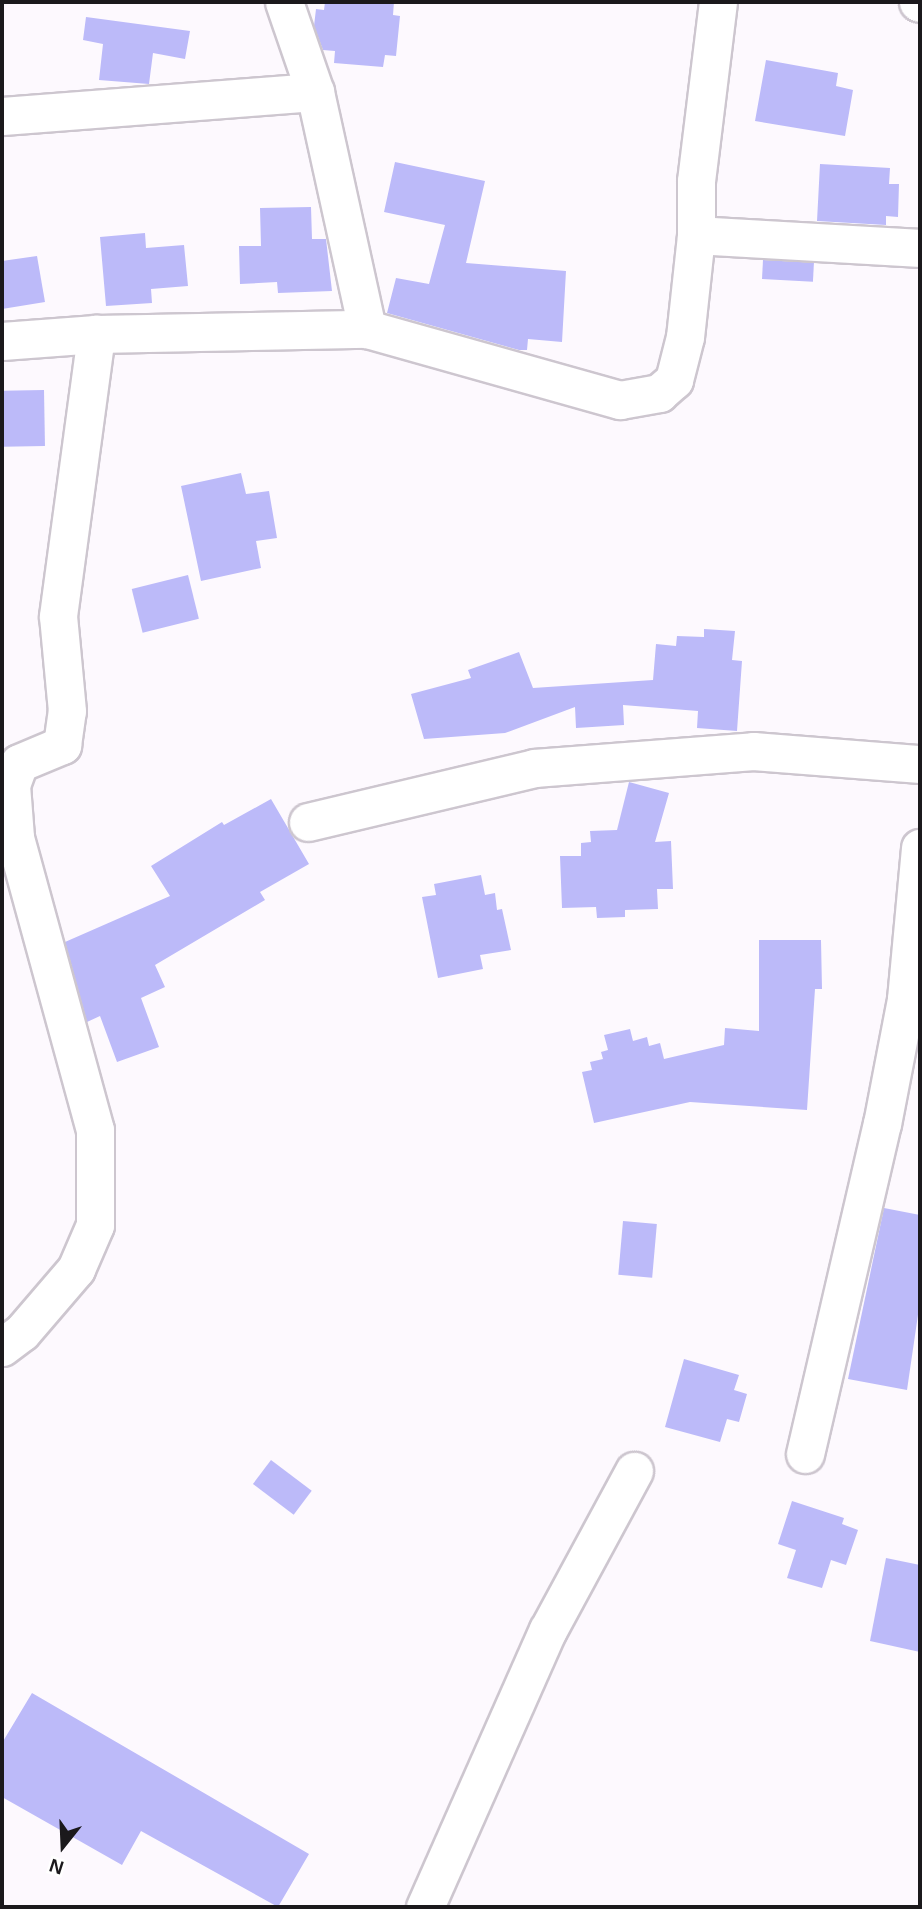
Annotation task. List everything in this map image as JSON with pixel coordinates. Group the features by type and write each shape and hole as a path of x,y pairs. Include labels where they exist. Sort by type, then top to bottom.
{"street":[{"path":"284,2 315,92 367,329"},
{"path":"2,341 96,334 367,329 620,400 659,393 674,380 685,337 696,234 696,181 718,2"},
{"path":"2,116 315,92"},
{"path":"696,234 920,247"},
{"path":"2,1347 22,1332 76,1269 95,1225 95,1130 15,837 11,785 19,763 62,744 68,711 58,616 96,334"},
{"path":"308,822 534,768 753,751 920,764"},
{"path":"805,1454 882,1124 906,999 920,848"},
{"path":"425,1907 548,1630 634,1471"}],"building":[{"path":"325,2 394,2 393,15 400,16 396,56 385,55 383,67 334,63 335,51 323,50 314,26 316,9 324,10"},
{"path":"86,17 190,31 185,59 153,53 149,84 99,80 103,44 83,40"},
{"path":"766,60 838,73 836,86 853,90 845,136 755,121"},
{"path":"395,162 485,181 466,263 566,271 562,342 528,339 527,350 519,350 387,313 396,278 429,284 445,225 384,212"},
{"path":"820,164 890,168 889,184 899,184 898,217 886,216 886,225 817,221"},
{"path":"311,207 312,239 326,239 332,291 278,293 277,282 240,284 239,246 261,246 260,208"},
{"path":"145,233 146,248 184,245 188,286 151,289 152,303 106,306 100,237"},
{"path":"37,256 45,302 2,309 2,261"},
{"path":"763,260 814,263 813,282 762,279"},
{"path":"44,390 45,446 3,447 2,391"},
{"path":"241,473 246,494 269,491 277,538 256,541 261,568 201,581 181,486"},
{"path":"188,575 199,619 143,633 132,589"},
{"path":"704,629 735,631 732,660 742,661 737,731 697,728 698,711 623,705 624,725 576,728 575,707 505,733 424,739 411,694 471,678 468,670 519,652 533,688 653,680 656,644 676,646 677,636 704,637"},
{"path":"629,782 669,793 655,842 671,841 673,889 657,889 658,909 625,910 625,917 597,918 596,907 562,908 560,856 581,856 581,843 591,842 590,831 617,830"},
{"path":"271,799 309,864 260,892 265,900 155,965 165,987 141,998 159,1047 117,1062 100,1016 87,1022 65,942 170,896 151,866 222,822 224,825"},
{"path":"481,875 485,895 495,893 497,910 502,909 511,950 480,955 483,969 438,978 422,897 436,895 434,884"},
{"path":"759,940 821,940 822,989 815,989 807,1110 690,1102 594,1123 582,1072 592,1070 590,1062 603,1059 601,1052 608,1050 604,1035 630,1029 633,1041 647,1037 649,1046 660,1043 664,1059 724,1045 725,1028 759,1031"},
{"path":"884,1208 920,1215 920,1301 907,1390 848,1379"},
{"path":"623,1221 657,1224 652,1278 618,1275"},
{"path":"684,1359 739,1375 734,1390 747,1394 739,1422 727,1419 720,1442 665,1427"},
{"path":"271,1460 312,1491 294,1515 253,1484"},
{"path":"792,1501 844,1518 842,1524 858,1530 846,1565 831,1560 822,1588 787,1578 796,1550 778,1544"},
{"path":"886,1558 920,1565 920,1652 870,1641"},
{"path":"32,1693 309,1854 278,1907 141,1831 122,1865 2,1797 2,1743"}]}
